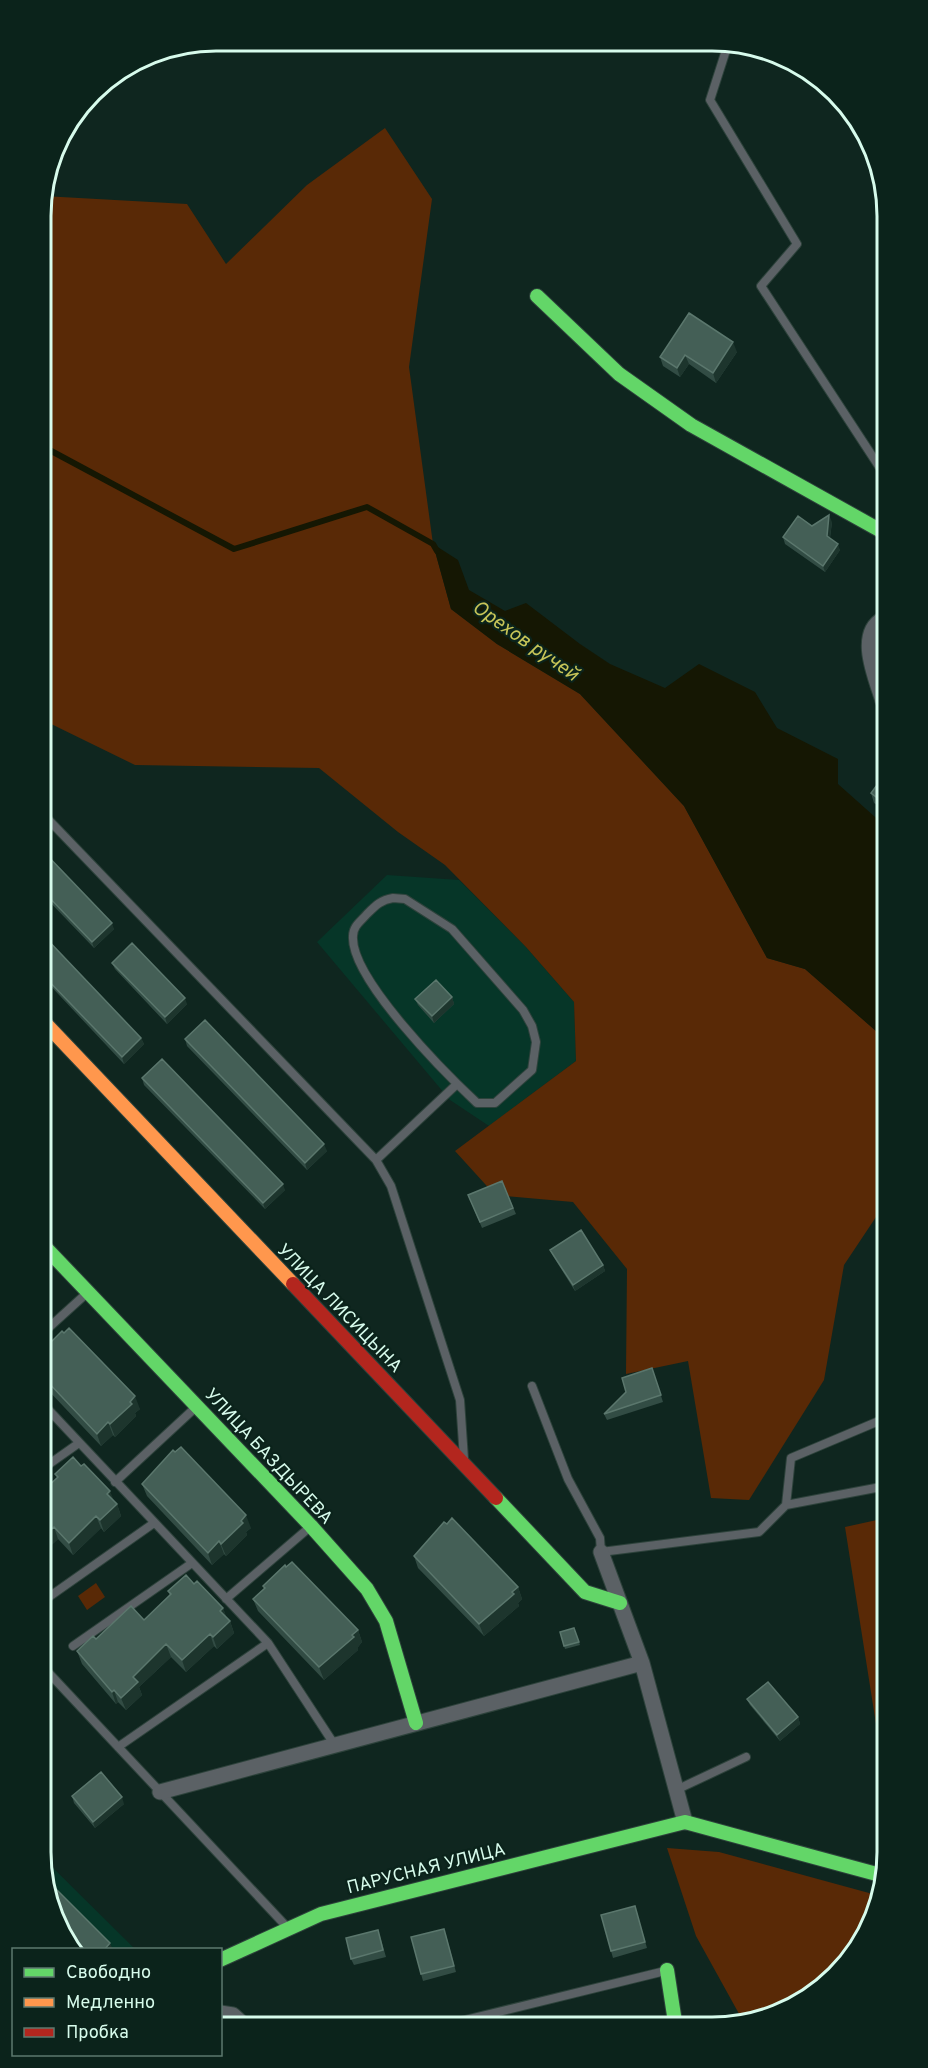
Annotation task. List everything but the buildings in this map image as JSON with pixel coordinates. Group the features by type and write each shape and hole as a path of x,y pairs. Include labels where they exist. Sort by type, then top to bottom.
{"street":[{"path":"537,296 620,374 692,425 877,529"},
{"path":"877,622 870,634 872,665 877,681"},
{"name":"УЛИЦА ЛИСИЦЫНА","path":"51,1029 585,1592 620,1603"},
{"name":"УЛИЦА БАЗДЫРЕВА","path":"51,1253 311,1526 367,1589 386,1621 416,1723"},
{"path":"601,1552 642,1663 684,1822 876,1874"},
{"path":"160,1792 642,1663"},
{"name":"ПАРУСНАЯ УЛИЦА","path":"222,1959 255,1947 287,1927 321,1914 684,1822"},
{"path":"667,1970 674,2017"}],"lane":[{"path":"726,52 710,100 797,244 761,286 877,463"},
{"path":"51,822 376,1160 391,1186 460,1400 464,1464"},
{"path":"405,899 452,929 523,1010 532,1026 536,1042 531,1070 495,1103 477,1103 457,1084 380,1000 355,950 353,937 355,927 381,900 405,899"},
{"path":"376,1160 457,1084"},
{"path":"51,1326 88,1292"},
{"path":"532,1386 568,1479 600,1538 601,1552 759,1532 786,1505 877,1488"},
{"path":"116,1482 197,1406"},
{"path":"51,1413 268,1643 334,1744"},
{"path":"786,1505 790,1458 877,1422"},
{"path":"51,1463 79,1443"},
{"path":"51,1595 154,1523"},
{"path":"226,1599 311,1526"},
{"path":"73,1646 192,1563"},
{"path":"118,1747 268,1643"},
{"path":"51,1675 287,1927"},
{"path":"676,1790 746,1757"},
{"path":"477,2017 667,1970"}],"shaded area":[{"path":"385,128 432,199 409,367 433,544 451,609 497,644 580,694 684,806 767,958 805,969 877,1032 877,1216 844,1265 824,1380 749,1500 711,1498 688,1361 626,1374 627,1269 573,1202 495,1195 455,1151 576,1061 574,1002 526,947 445,865 398,832 319,768 135,765 51,724 52,197 187,204 226,264 307,185"},
{"path":"387,875 459,880 526,947 574,1002 576,1061 489,1126 450,1100 317,942"},
{"path":"877,1520 877,1730 845,1527"},
{"path":"96,1583 105,1597 87,1610 78,1596"},
{"path":"667,1848 719,1852 871,1894 855,1934 836,1961 821,1976 794,1995 755,2011 739,2015 696,1936"},
{"path":"52,1867 134,1948 82,1948 64,1915 57,1895"}],"water":[{"path":"433,544 458,560 469,590 505,611 526,603 610,664 665,688 699,664 755,692 777,728 838,759 838,784 877,819 877,1032 805,969 767,958 684,806 580,694 497,644 451,609"}],"waterway":[{"name":"Орехов ручей","path":"51,451 234,549 367,507 433,544 437,551"}],"traffic: fast":[{"path":"537,296 619,374 691,425 877,529"},
{"path":"51,1253 311,1526 367,1589 386,1621 416,1723"},
{"path":"496,1498 585,1592 620,1603"},
{"path":"222,1959 321,1914 685,1822 876,1874"},
{"path":"667,1970 674,2017"}],"traffic: slow":[{"path":"51,1029 293,1284"}],"traffic: jam":[{"path":"293,1284 496,1498"}]}
